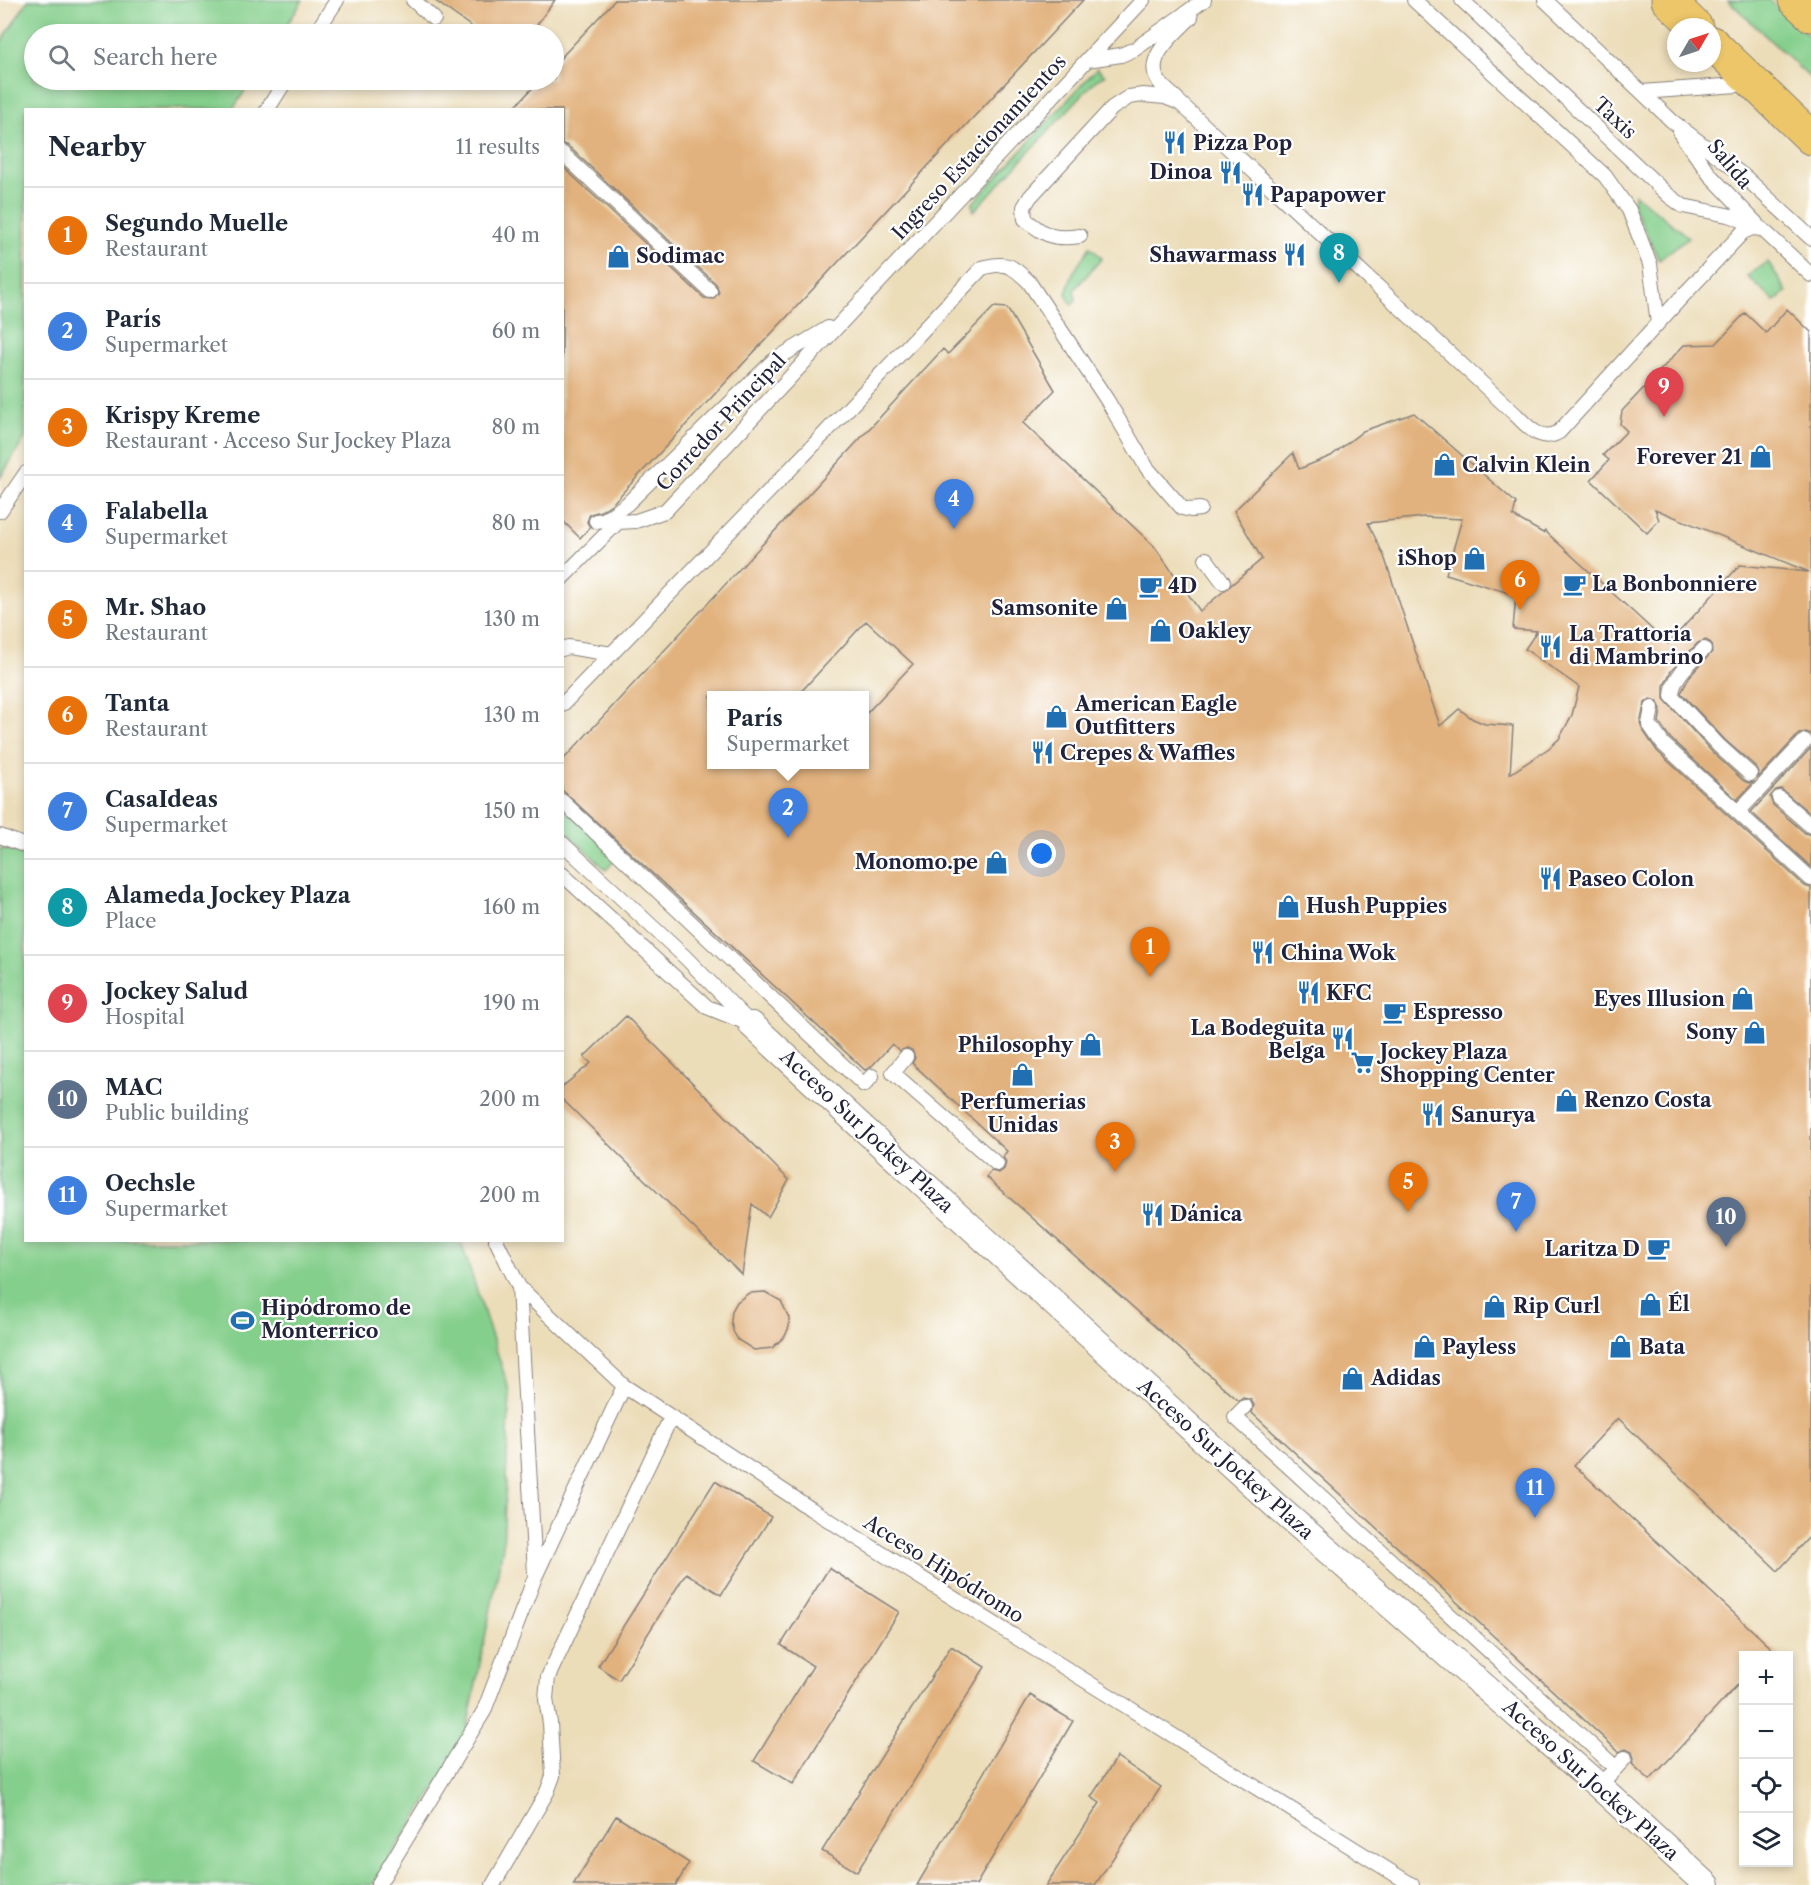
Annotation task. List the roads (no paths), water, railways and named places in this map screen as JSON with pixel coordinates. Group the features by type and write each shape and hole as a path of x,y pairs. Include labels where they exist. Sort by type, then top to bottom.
{"highway":[{"path":"1668,0 1687,18"},
{"path":"1795,0 1811,15"},
{"path":"1721,52 1811,138"}],"street":[{"name":"Acceso Sur Jockey Plaza","path":"752,1025 1275,1504 1613,1770 1707,1885"}],"lane":[{"path":"321,24 337,0"},
{"path":"413,0 434,20"},
{"name":"Ingreso Estacionamientos","path":"843,319 1143,0"},
{"path":"1088,60 1120,55 1135,49 1205,0"},
{"path":"1205,0 1157,54 1154,69 1158,81 1535,433 1547,436 1559,432 1743,232 1752,228 1762,229"},
{"path":"1414,0 1605,176 1629,210 1650,264 1658,323"},
{"name":"Taxis","path":"1462,0 1668,195 1683,206 1732,216 1762,229"},
{"path":"1545,0 1671,121 1745,177 1811,238"},
{"path":"1642,92 1754,84"},
{"path":"268,108 280,90"},
{"path":"1080,236 1063,238 1039,231 1025,219 1024,207 1030,197 1112,108 1129,97 1143,95 1165,97 1180,103"},
{"name":"Salida","path":"1671,121 1710,175 1811,276"},
{"path":"564,155 710,291"},
{"path":"564,703 982,268 995,264 1014,267 1029,282 1107,400 1147,468 1182,508 1200,509"},
{"path":"596,521 604,520 627,504 773,361 843,319"},
{"name":"Corredor Principal","path":"564,576 618,522 636,521 665,511 843,319"},
{"path":"0,511 24,476"},
{"path":"1206,559 1223,582"},
{"path":"564,648 612,654"},
{"path":"1704,649 1677,678 1672,689 1672,696 1717,747 1750,774"},
{"path":"1652,708 1649,724 1663,744 1811,879"},
{"path":"1738,812 1805,741"},
{"path":"1779,798 1811,826"},
{"path":"564,803 864,1085 872,1076"},
{"path":"0,836 24,845"},
{"path":"564,845 685,957 752,1025"},
{"path":"564,876 707,1007 752,1025"},
{"path":"906,1057 893,1073 997,1164"},
{"name":"Acceso Hipódromo","path":"497,1242 519,1287 624,1386 811,1509 1412,1885"},
{"path":"519,1287 535,1576"},
{"path":"378,1885 484,1711 535,1576 624,1386"},
{"path":"1245,1407 1235,1417 1613,1770"},
{"path":"493,1885 547,1792 553,1776 546,1699 549,1677 671,1417"}],"place":[{"name":"Pizza Pop","path":"1175,143"},
{"name":"Dinoa","path":"1230,172"},
{"name":"Papapower","path":"1252,195"},
{"name":"Shawarmass","path":"1295,255"},
{"name":"Sodimac","path":"618,256"},
{"name":"Alameda Jockey Plaza","path":"1339,283"},
{"name":"Jockey Salud","path":"1664,417"},
{"name":"Forever 21","path":"1760,457"},
{"name":"Calvin Klein","path":"1444,465"},
{"name":"Falabella","path":"954,529"},
{"name":"iShop","path":"1475,558"},
{"name":"La Bonbonniere","path":"1574,584"},
{"name":"4D","path":"1150,586"},
{"name":"Samsonite","path":"1116,608"},
{"name":"Tanta","path":"1520,610"},
{"name":"Oakley","path":"1160,631"},
{"name":"La Trattoria di Mambrino","path":"1551,646"},
{"name":"American Eagle Outfitters","path":"1057,716"},
{"name":"Crepes & Waffles","path":"1042,753"},
{"name":"París","path":"788,838"},
{"name":"Monomo.pe","path":"996,862"},
{"name":"Paseo Colon","path":"1550,879"},
{"name":"Hush Puppies","path":"1288,906"},
{"name":"China Wok","path":"1263,953"},
{"name":"Segundo Muelle","path":"1150,977"},
{"name":"KFC","path":"1308,993"},
{"name":"Eyes Illusion","path":"1743,999"},
{"name":"Espresso","path":"1395,1012"},
{"name":"Sony","path":"1755,1032"},
{"name":"La Bodeguita Belga","path":"1343,1039"},
{"name":"Philosophy","path":"1091,1045"},
{"name":"Jockey Plaza Shopping Center","path":"1362,1063"},
{"name":"Perfumerias Unidas","path":"1023,1075"},
{"name":"Renzo Costa","path":"1566,1100"},
{"name":"Sanurya","path":"1433,1115"},
{"name":"Krispy Kreme","path":"1115,1172"},
{"name":"Mr. Shao","path":"1408,1212"},
{"name":"Dánica","path":"1152,1214"},
{"name":"CasaIdeas","path":"1516,1232"},
{"name":"MAC","path":"1726,1247"},
{"name":"Laritza D","path":"1658,1249"},
{"name":"Él","path":"1650,1304"},
{"name":"Rip Curl","path":"1495,1306"},
{"name":"Hipódromo de Monterrico","path":"243,1320"},
{"name":"Payless","path":"1424,1347"},
{"name":"Bata","path":"1621,1347"},
{"name":"Adidas","path":"1353,1378"},
{"name":"Oechsle","path":"1535,1518"}]}
